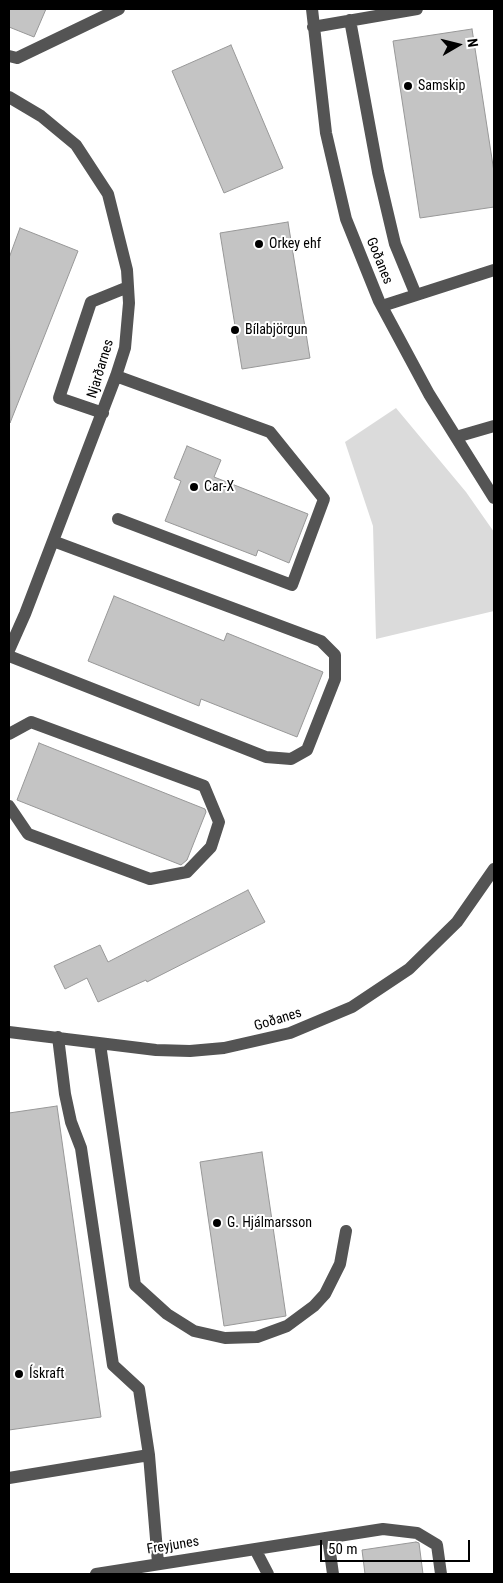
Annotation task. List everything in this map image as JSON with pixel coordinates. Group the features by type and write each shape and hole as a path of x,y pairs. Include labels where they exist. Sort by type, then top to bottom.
{"street":[{"path":"9,56 17,58 119,9"},
{"name":"Goðanes","path":"312,9 326,134 346,219 382,306 429,394 494,498"},
{"path":"313,26 417,9"},
{"path":"350,20 378,172 395,244 416,295"},
{"name":"Njarðarnes","path":"9,97 41,116 76,145 108,194 120,235 129,303 125,348 116,376 9,650"},
{"path":"382,306 494,270"},
{"path":"103,413 59,398 91,302 128,287"},
{"path":"116,376 270,432 324,499 292,585 118,519"},
{"path":"456,437 494,426"},
{"path":"9,656 266,757 291,759 307,750 335,679 335,655 321,641 53,541"},
{"path":"9,734 31,722 204,786 219,822 211,847 188,872 150,879 28,834 9,806"},
{"name":"Goðanes","path":"9,1032 156,1050 224,1048 274,1038 322,1021 352,1007 408,969 489,888 494,869"},
{"path":"58,1037 71,1122 81,1148 113,1365 139,1389 150,1456 158,1564"},
{"path":"100,1044 135,1285 167,1314 194,1331 225,1338 257,1337 287,1326 314,1306 329,1286 340,1264 346,1231"},
{"path":"9,1478 150,1456"},
{"name":"Freyjunes","path":"96,1574 383,1529 417,1533 437,1544 441,1574"},
{"path":"328,1538 333,1574"},
{"path":"255,1549 268,1574"}],"shaded area":[{"path":"396,408 466,492 494,532 494,611 376,639 373,526 345,442"}],"building":[{"path":"9,9 46,9 34,37 9,27"},
{"path":"472,29 494,172 494,207 420,218 393,41"},
{"path":"231,45 283,168 224,193 172,71"},
{"path":"288,222 310,358 242,369 220,233"},
{"path":"20,228 78,251 10,423 9,258"},
{"path":"187,446 221,460 214,477 308,514 289,563 258,550 256,556 165,521 181,481 174,478"},
{"path":"114,596 224,641 227,633 323,672 297,737 201,699 199,706 88,661"},
{"path":"39,743 205,809 206,812 187,860 181,865 17,800"},
{"path":"248,890 265,922 147,982 146,980 98,1002 87,978 65,989 54,966 100,945 108,962"},
{"path":"57,1106 101,1417 9,1430 9,1113"},
{"path":"262,1152 286,1316 224,1326 200,1162"},
{"path":"419,1543 423,1574 365,1574 362,1550"}],"place":[{"name":"Samskip","path":"408,86"},
{"name":"Orkey ehf","path":"259,244"},
{"name":"Bílabjörgun","path":"235,330"},
{"name":"Car-X","path":"194,487"},
{"name":"G. Hjálmarsson","path":"217,1223"},
{"name":"Ískraft","path":"19,1374"}]}
